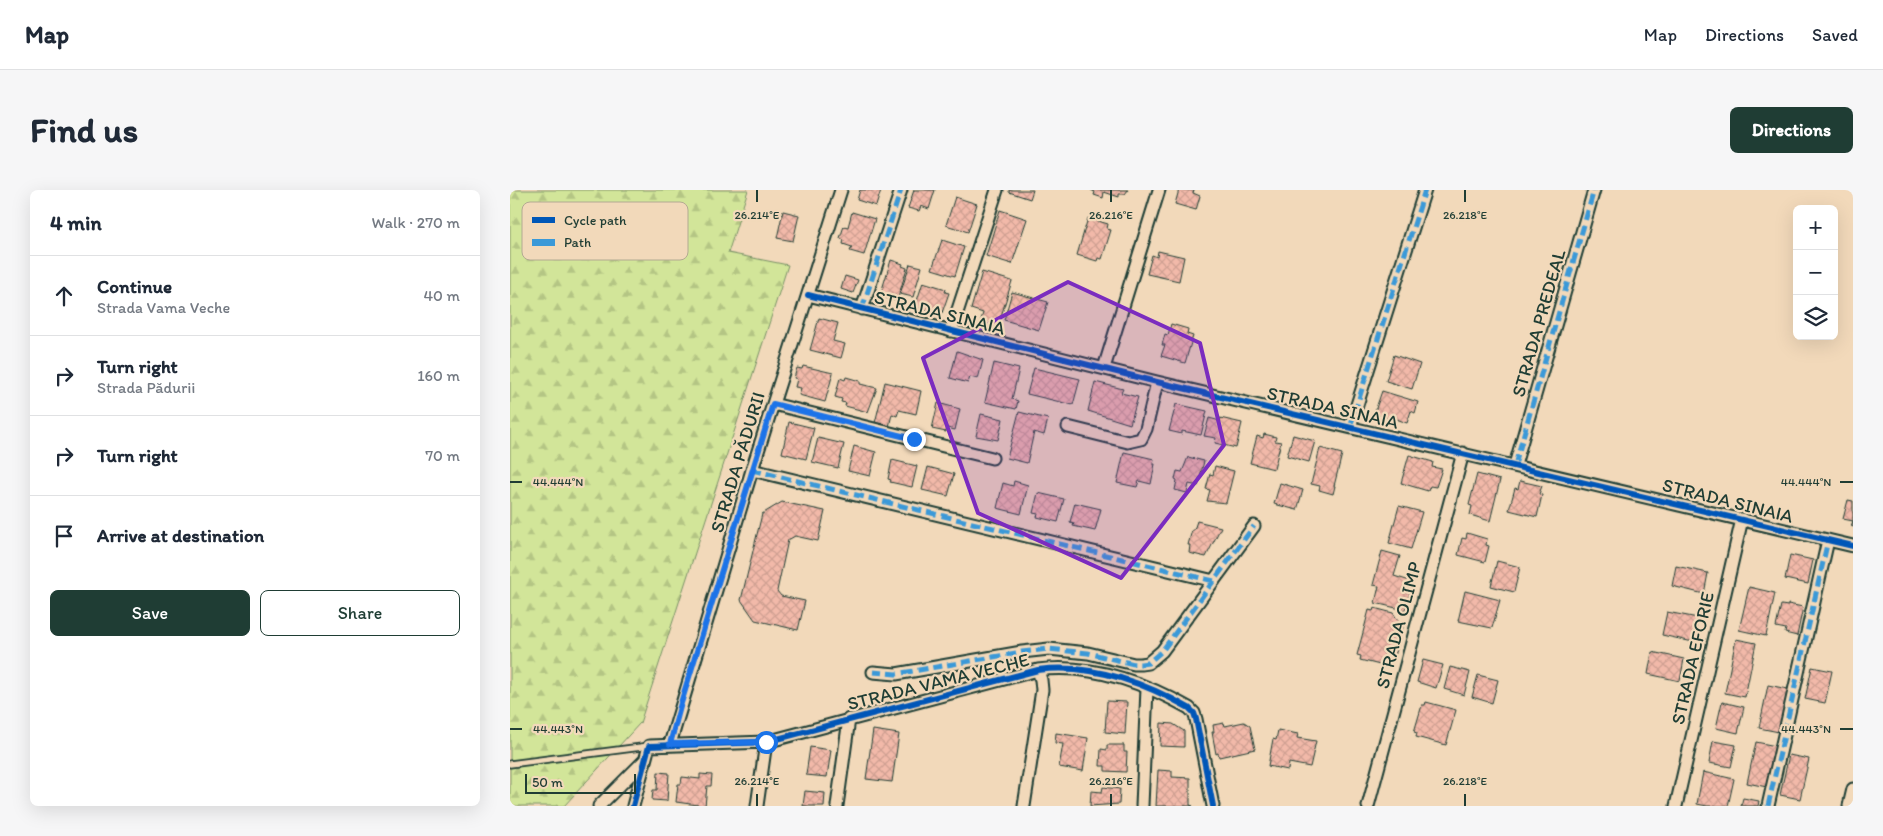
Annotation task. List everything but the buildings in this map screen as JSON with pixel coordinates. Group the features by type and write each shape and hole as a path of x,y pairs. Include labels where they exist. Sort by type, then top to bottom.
{"street":[{"name":"STRADA PĂDURII","path":"670,744 752,470 841,190"},
{"path":"862,308 901,190"},
{"name":"STRADA SINAIA","path":"951,331 997,190"},
{"path":"1104,368 1159,190"},
{"path":"1350,427 1425,190"},
{"name":"STRADA PREDEAL","path":"1515,465 1594,190"},
{"name":"STRADA SINAIA","path":"808,295 1157,382 1853,546"},
{"path":"1068,428 1128,442 1141,439 1146,429 1157,382"},
{"path":"773,404 992,458"},
{"name":"STRADA OLIMP","path":"1368,806 1463,453"},
{"path":"752,470 1214,581"},
{"name":"STRADA EFORIE","path":"1676,806 1742,519"},
{"path":"873,672 896,674 1022,652 1049,650 1099,655 1134,664 1148,663 1162,651 1254,526"},
{"path":"1768,806 1828,540"},
{"name":"STRADA VAMA VECHE","path":"649,746 766,742 1038,670 1054,668 1093,670 1133,682 1183,705 1194,713 1213,806"},
{"path":"1024,806 1042,690 1038,670"},
{"path":"1142,806 1147,688"},
{"path":"837,806 849,719"},
{"path":"757,806 766,742"},
{"path":"633,806 649,746"},
{"path":"599,806 645,760"},
{"path":"1849,806 1853,788"}],"lane":[{"path":"510,764 649,746"}],"highlighted area":[{"path":"1068,282 1200,343 1224,445 1121,578 978,513 923,358"}],"green space":[{"path":"510,190 748,190 728,253 788,265 640,723 564,806 510,806"}],"marked path":[{"path":"862,309 901,190"},
{"path":"1350,427 1425,190"},
{"path":"1515,465 1594,190"},
{"path":"752,470 1214,581"},
{"path":"873,672 896,674 1049,649 1088,653 1134,664 1148,663 1162,651 1254,526"},
{"path":"1768,806 1828,540"}],"cycle path":[{"path":"808,295 1157,382 1853,546"},
{"path":"633,806 649,746 766,742 1038,670 1058,669 1077,669 1116,677 1153,690 1189,708 1194,713 1196,719 1213,806"}],"route":[{"path":"766,742 670,744 773,404 914,439"}]}
